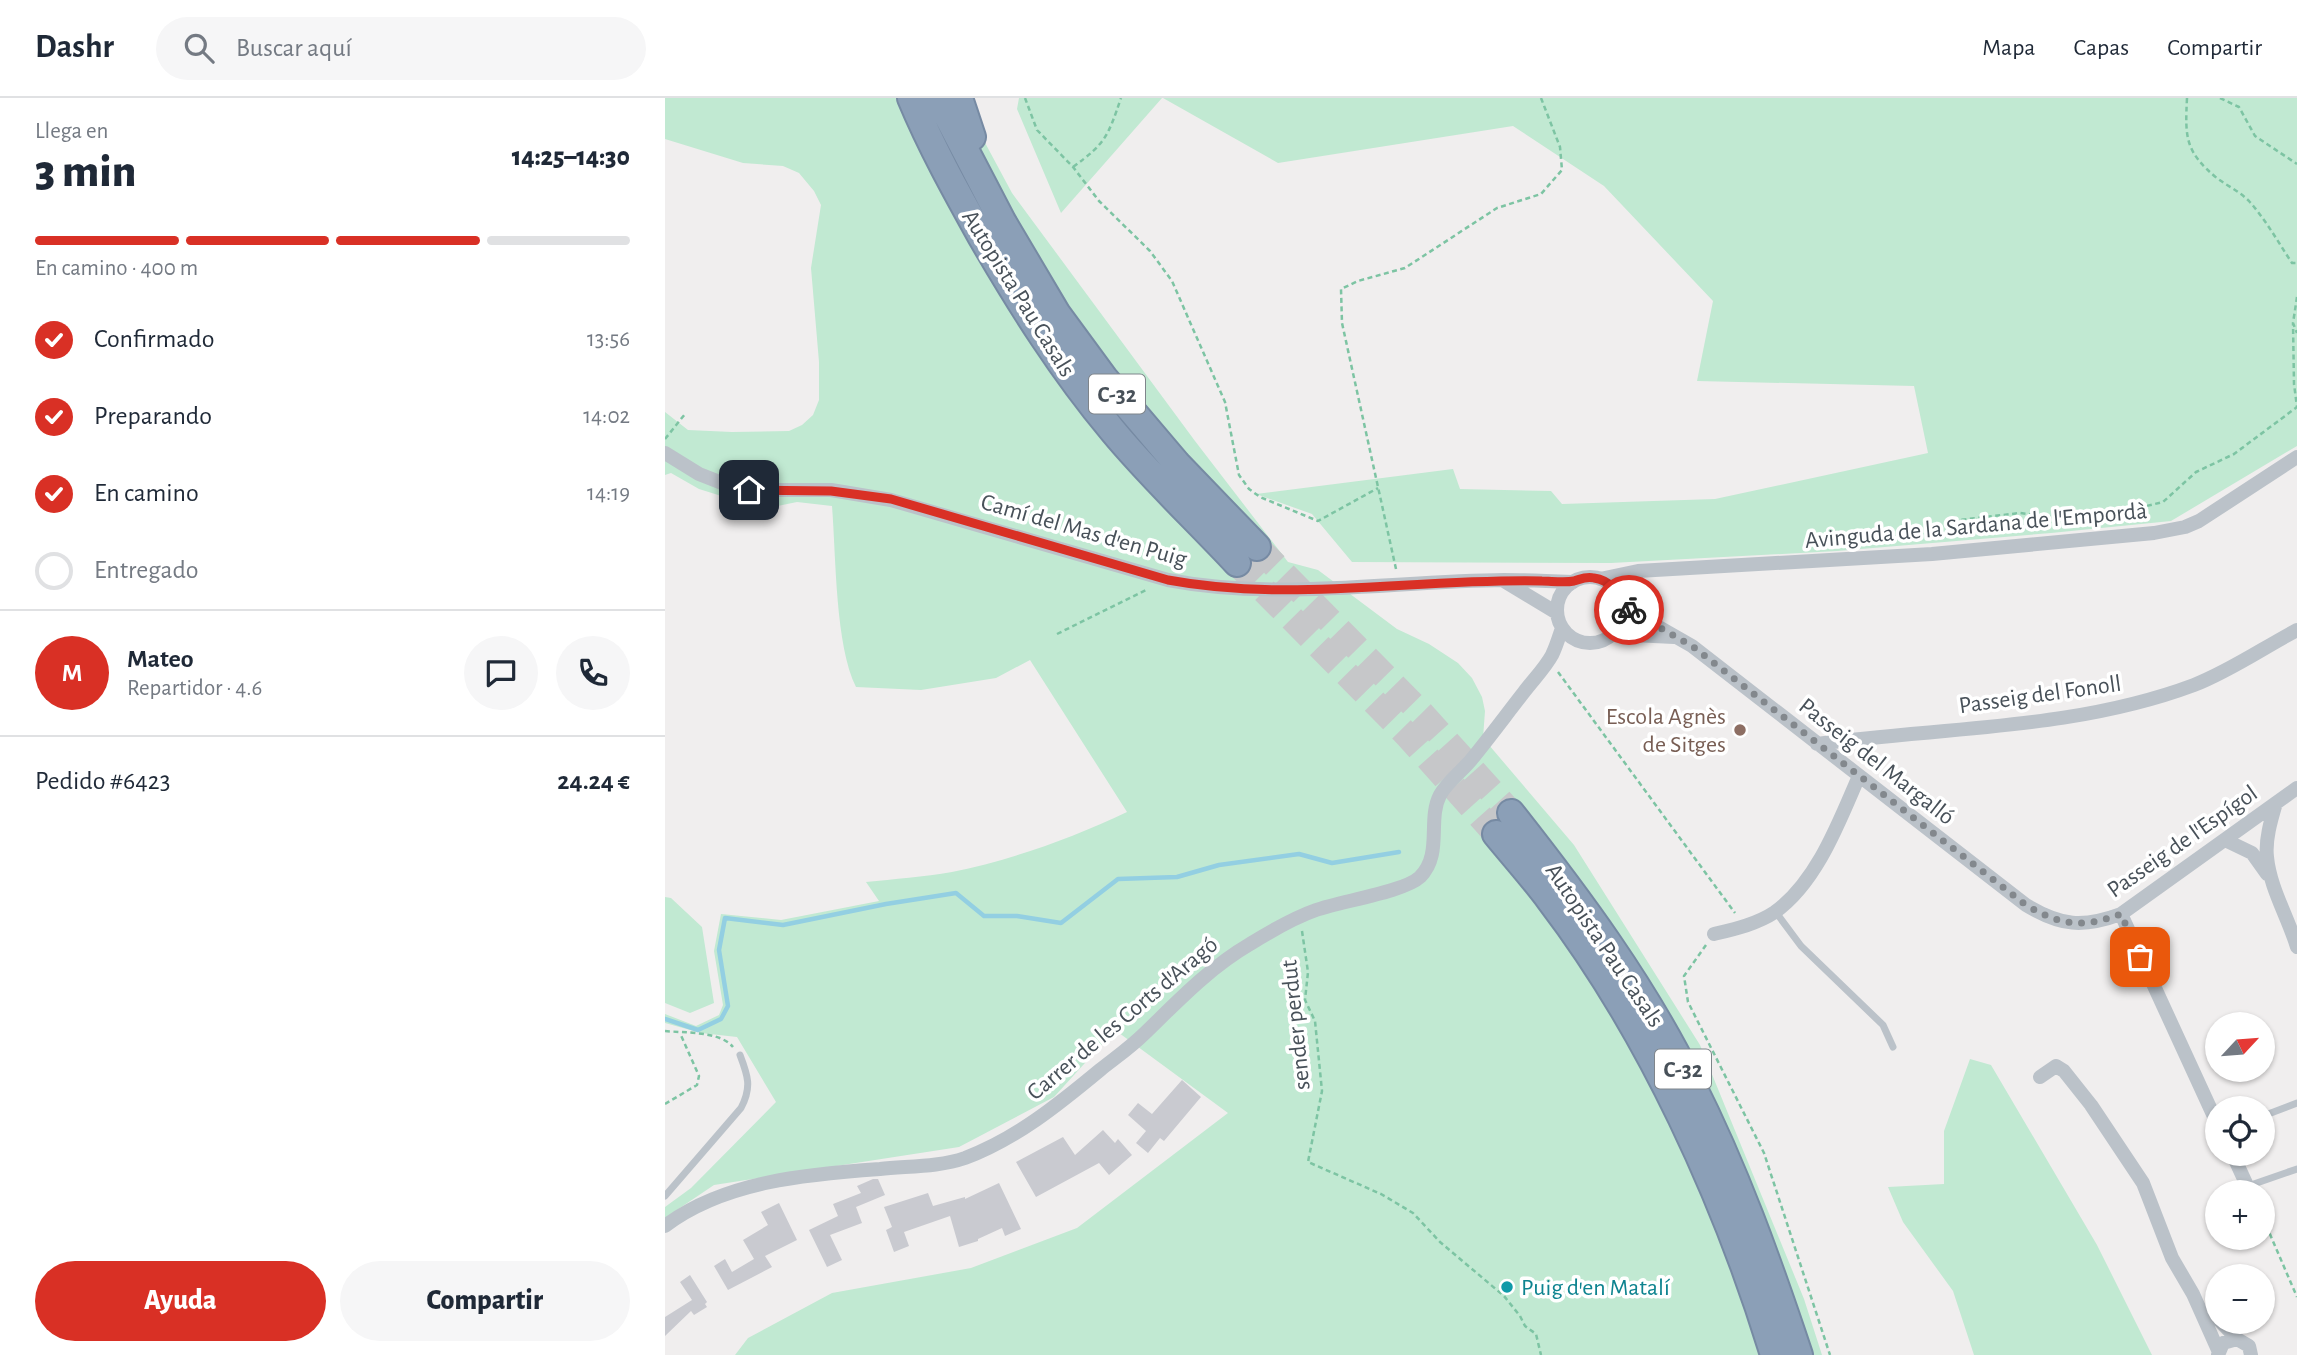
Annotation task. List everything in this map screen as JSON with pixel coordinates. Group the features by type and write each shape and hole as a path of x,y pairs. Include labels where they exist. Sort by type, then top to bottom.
{"highway":[{"path":"894,98 982,261 1018,299"},
{"name":"Autopista Pau Casals","path":"911,98 967,210 1018,299 1054,354 1115,433 1247,555 1177,464 1104,378 1057,314 1002,221 939,98"},
{"path":"960,98 1002,221"},
{"name":"Autopista Pau Casals","path":"1511,813 1567,883 1616,953 1656,1018 1691,1083 1763,1250 1799,1355"},
{"name":"Autopista Pau Casals","path":"1496,834 1550,900 1573,934 1662,1080 1743,1259 1774,1355"}],"street":[{"name":"Camí del Mas d'en Puig","path":"665,453 699,474 749,490 831,491 891,499 1168,580 1195,585 1315,590 1503,580 1573,582"},
{"name":"Avinguda de la Sardana de l'Empordà","path":"1600,579 1637,571 1932,554 2154,533 2185,527 2199,521 2297,457"},
{"path":"1620,600 1637,571"},
{"path":"1579,641 1562,628 1557,613 1560,595 1573,582 1586,577 1600,579 1612,586 1620,600 1621,620 1613,634"},
{"path":"1503,580 1557,613"},
{"name":"Passeig del Margalló","path":"1620,600 1679,638 2026,905 2048,918"},
{"path":"1551,657 1562,628"},
{"name":"Passeig del Fonoll","path":"1817,744 2084,715 2143,701 2195,684 2297,630"},
{"path":"1551,657 1579,641 1598,642 1613,634 1679,638"},
{"name":"Carrer de les Corts d'Aragó","path":"665,1226 677,1216 710,1201 776,1181 963,1159 996,1144 1065,1100 1142,1035 1195,983 1233,954 1273,930 1313,911 1347,900 1402,888 1421,876 1433,852 1437,803 1442,791 1455,779 1551,657"},
{"path":"1714,933 1745,927 1775,912 1803,884 1824,853 1859,776"},
{"name":"Passeig de l'Espígol","path":"2048,918 2073,924 2097,923 2121,914 2297,788"},
{"path":"2276,803 2270,821 2266,856 2272,881 2297,947"},
{"path":"2224,841 2252,853 2272,881"},
{"path":"2121,914 2205,1097"},
{"path":"2040,1077 2056,1066 2064,1071 2091,1105 2143,1183 2172,1258 2193,1294 2218,1352 2229,1339 2248,1349"},
{"path":"2193,1294 2205,1306"},
{"path":"2232,1334 2248,1349"}],"lane":[{"path":"1775,912 1801,946 1883,1025 1893,1047"},
{"path":"665,1196 741,1108 749,1093 747,1073 740,1055"},
{"path":"2275,1111 2297,1103"},
{"path":"2271,1180 2297,1169"}],"path":[{"path":"1025,98 1037,130 1073,167 1099,201 1150,251 1173,281 1225,402 1239,475 1249,489 1260,497 1318,521 1378,488"},
{"path":"1073,167 1097,149 1110,130 1121,98"},
{"path":"1400,586 1342,323 1342,289 1358,281 1405,268 1497,208 1541,194 1562,170 1560,147 1541,98"},
{"path":"2187,98 2186,134 2192,150 2217,177 2246,198 2265,220 2292,263 2297,263"},
{"path":"2220,98 2239,107 2255,136 2297,164"},
{"path":"1932,554 1950,527 1959,520 2019,513 2052,517 2126,511 2163,502 2196,472 2234,454 2297,407 2293,323 2297,297"},
{"path":"2293,323 2297,332"},
{"path":"665,440 685,414"},
{"path":"1057,634 1168,580"},
{"path":"1551,657 1559,674 1745,927"},
{"name":"sender perdut","path":"1313,911 1301,926 1308,972 1305,1000 1315,1021 1322,1091 1308,1162 1381,1194 1413,1213 1440,1242 1504,1296 1525,1326 1536,1334 1541,1355"},
{"path":"1714,933 1684,976 1688,1002 1764,1153 1831,1355"},
{"path":"665,1031 728,1041 740,1055"},
{"path":"665,1104 697,1084 699,1076 680,1033"},
{"path":"2275,1246 2297,1297"}],"green space":[{"path":"665,98 961,98 1012,193 1288,562 1318,570 1397,629 1429,644 1458,663 1472,678 1482,697 1485,711 1483,738 1574,845 1700,1045 1804,1299 1822,1355 735,1355 748,1338 832,1293 971,1268 1077,1228 1228,1113 1115,1030 1054,1097 959,1147 714,1185 665,1218 665,1207 691,1188 776,1102 737,1037 701,1033 665,1023 665,1014 696,1026 719,1015 723,1005 714,951 721,914 781,920 879,901 866,882 941,874 997,861 1085,831 1127,812 1030,660 996,678 921,690 856,687 849,669 840,624 832,506 797,502 763,509 699,489 671,473 665,475 665,412 688,430 732,432 789,431 802,425 813,415 819,400 819,362 811,268 821,205 814,191 799,173 783,166 743,163 665,139"},
{"path":"1019,98 1162,98 1061,213 1017,109"},
{"path":"1163,98 2297,98 2297,446 2171,521 1837,551 1611,563 1352,562 1312,514 1256,494 1453,469 1460,489 1551,491 1562,504 1715,499 1928,453 1914,386 1697,381 1713,301 1604,186 1513,126 1278,163"},
{"path":"665,897 671,898 702,927 714,1003 690,1013 665,1003"},
{"path":"1970,1059 1991,1065 2097,1245 2152,1355 1974,1355 1953,1291 1903,1222 1888,1187 1944,1184 1944,1131"}],"building":[{"path":"1182,1080 1201,1097 1164,1141 1160,1138 1148,1153 1136,1143 1146,1131 1128,1115 1138,1103 1152,1114"},
{"path":"1103,1130 1115,1143 1118,1139 1132,1155 1109,1175 1099,1163 1036,1197 1016,1162 1063,1137 1075,1155"},
{"path":"878,1179 885,1195 856,1207 862,1223 830,1235 842,1260 827,1267 809,1230 838,1216 833,1204 861,1193 857,1186"},
{"path":"999,1183 1021,1229 1005,1236 1002,1228 978,1241 959,1247 950,1216 904,1232 909,1246 894,1252 886,1230 892,1227 884,1207 928,1193 933,1206 965,1199"},
{"path":"779,1203 797,1240 765,1256 772,1267 728,1290 714,1266 725,1259 732,1272 754,1259 743,1240 768,1225 761,1212"},
{"path":"690,1275 707,1302 707,1307 694,1315 691,1311 665,1336 665,1317 692,1300 680,1282"}],"waterway":[{"path":"665,1019 698,1030 721,1019 728,1006 719,950 725,918 783,925 956,893 984,916 1017,916 1061,923 1118,879 1177,877 1219,865 1299,854 1332,863 1399,852"}],"tunnel":[{"path":"1257,547 1422,714 1511,813"},
{"path":"1237,563 1407,735 1496,834"}],"way so far":[{"path":"1629,610 1692,646 2026,905 2048,918 2073,924 2097,923 2121,914 2140,957"}],"place":[{"name":"Escola Agnès de Sitges","path":"1740,730"},
{"name":"Puig d'en Matalí","path":"1507,1287"}],"route":[{"path":"749,490 831,491 891,499 1168,580 1195,585 1315,590 1503,580 1573,582 1593,577 1612,586 1622,601 1622,606 1629,610"}]}
